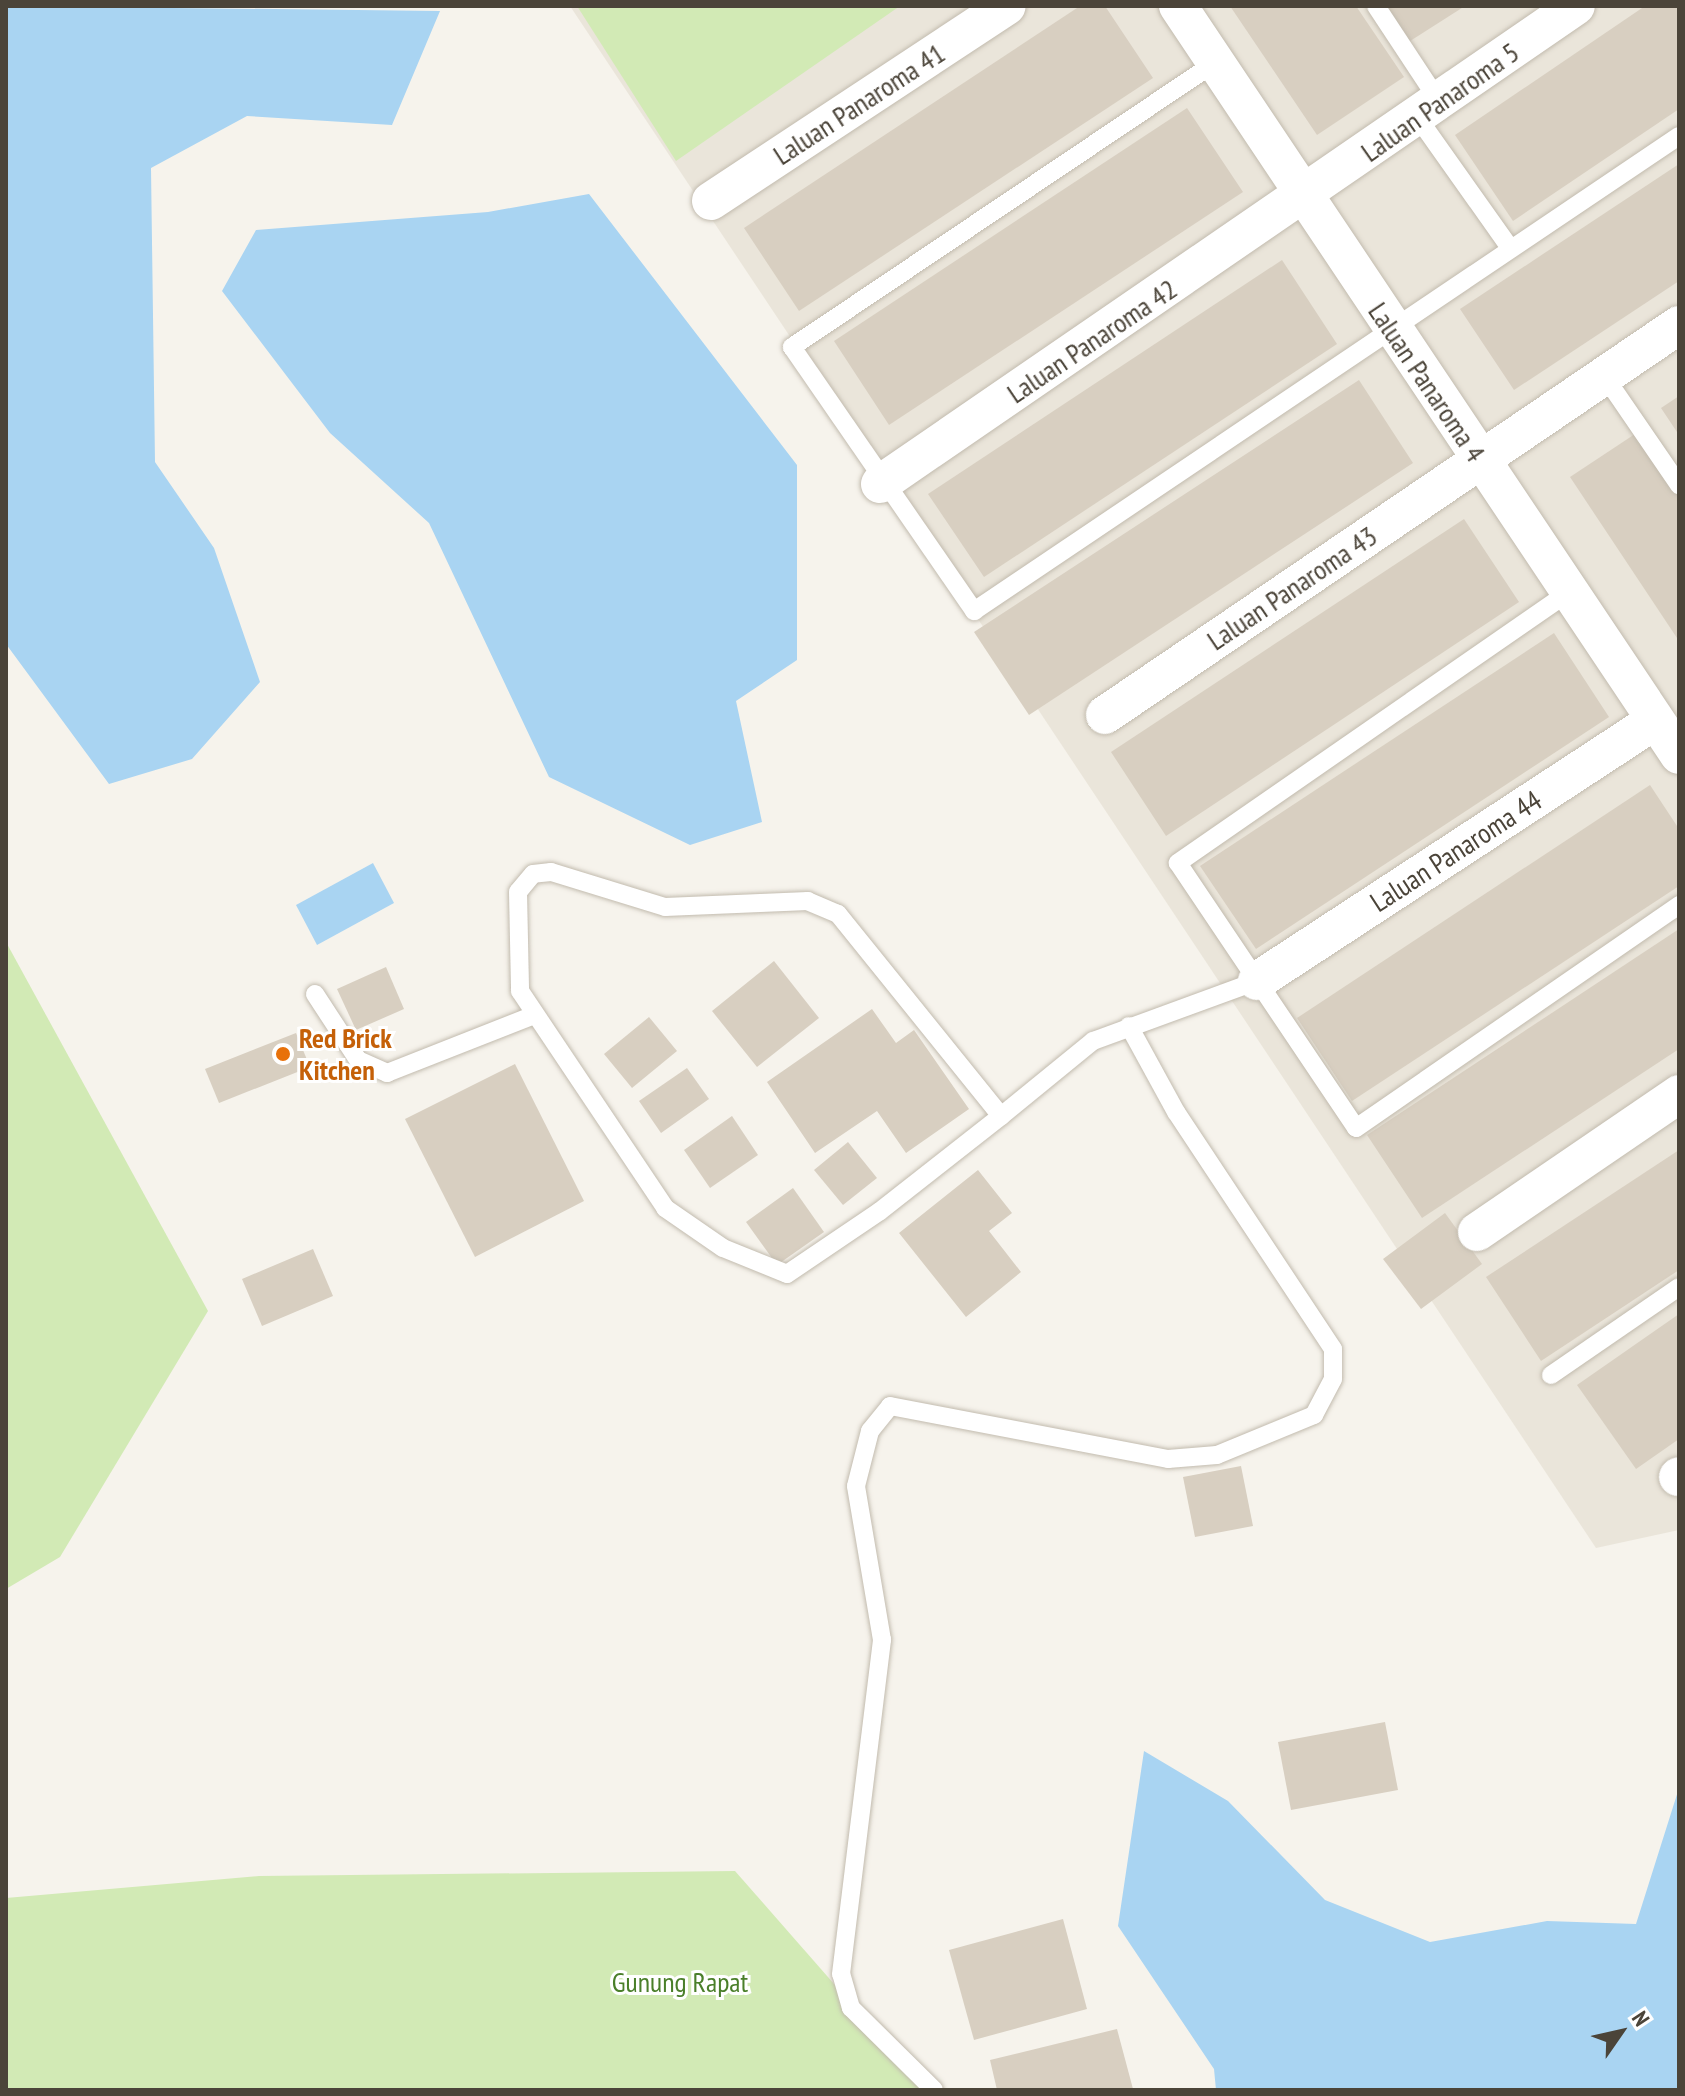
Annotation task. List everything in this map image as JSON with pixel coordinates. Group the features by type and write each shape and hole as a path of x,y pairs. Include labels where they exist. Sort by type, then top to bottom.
{"street":[{"name":"Laluan Panaroma 41","path":"711,201 1007,6"},
{"name":"Laluan Panaroma 4","path":"1178,6 1304,199 1679,755"},
{"name":"Laluan Panaroma 5","path":"1304,199 1568,8"},
{"name":"Laluan Panaroma 42","path":"880,484 1304,199"},
{"name":"Laluan Panaroma 43","path":"1105,715 1679,325"},
{"name":"Laluan Panaroma 44","path":"1257,981 1655,721"},
{"path":"1477,1232 1679,1094"}],"lane":[{"path":"1376,6 1429,110 1510,248"},
{"path":"1216,62 792,347 880,484 974,611 1679,136"},
{"path":"1603,374 1679,485"},
{"path":"1569,592 1178,863 1356,1128 1679,905"},
{"path":"1001,1116 866,941 838,914 808,901 665,907 551,872 533,874 518,892 520,991 665,1208 723,1248 787,1274 1001,1116 1093,1041 1257,981"},
{"path":"315,994 358,1060 387,1073 534,1015"},
{"path":"934,2090 851,2008 841,1974 882,1640 856,1486 870,1431 890,1406 1168,1459 1217,1455 1314,1415 1333,1379 1333,1349 1176,1112 1129,1026"},
{"path":"1551,1375 1679,1287"}],"shaded area":[{"path":"570,6 1679,6 1679,1530 1596,1548"}],"green space":[{"path":"577,6 900,6 676,161"},
{"path":"6,942 208,1311 60,1557 6,1589"},
{"name":"Gunung Rapat","path":"735,1871 927,2090 6,2090 6,1898 259,1876"}],"water":[{"path":"6,6 440,11 392,125 247,116 151,168 155,462 214,548 260,682 192,759 109,784 6,644"},
{"path":"589,194 797,465 797,660 736,701 762,822 690,845 549,777 429,523 330,433 222,291 256,230 488,212"},
{"path":"373,863 394,903 317,945 296,905"},
{"path":"1144,1751 1228,1801 1325,1900 1430,1942 1547,1921 1636,1924 1679,1788 1679,2090 1216,2090 1214,2069 1118,1926"}],"building":[{"path":"1080,6 1105,6 1153,78 799,311 744,228"},
{"path":"1230,6 1356,6 1404,77 1317,135"},
{"path":"1383,6 1465,6 1407,43"},
{"path":"1645,6 1679,6 1679,109 1513,221 1455,135"},
{"path":"1187,108 1243,192 889,425 834,341"},
{"path":"1679,164 1679,281 1514,390 1460,309"},
{"path":"1282,260 1337,344 984,577 928,494"},
{"path":"1359,380 1413,463 1029,715 974,632"},
{"path":"1679,396 1679,435 1661,408"},
{"path":"1638,432 1679,494 1679,641 1570,477"},
{"path":"1464,519 1519,602 1166,836 1111,752"},
{"path":"1554,633 1609,717 1256,949 1200,866"},
{"path":"1650,785 1679,829 1679,886 1352,1101 1297,1018"},
{"path":"1679,929 1679,1049 1422,1218 1367,1135"},
{"path":"774,961 819,1018 757,1067 712,1011"},
{"path":"386,967 404,1009 356,1030 337,989"},
{"path":"872,1009 896,1043 914,1030 969,1109 906,1153 877,1111 815,1153 767,1082"},
{"path":"649,1017 677,1051 632,1088 604,1054"},
{"path":"296,1033 310,1067 219,1103 205,1069"},
{"path":"515,1064 584,1201 475,1257 405,1119"},
{"path":"687,1068 709,1099 661,1133 639,1101"},
{"path":"732,1116 758,1155 710,1188 684,1150"},
{"path":"848,1142 877,1178 843,1205 814,1170"},
{"path":"1679,1150 1679,1270 1541,1361 1486,1277"},
{"path":"978,1170 1012,1213 989,1231 1021,1272 966,1317 899,1233"},
{"path":"793,1188 824,1232 777,1265 746,1222"},
{"path":"1445,1213 1482,1264 1421,1309 1383,1259"},
{"path":"313,1249 333,1296 262,1326 242,1279"},
{"path":"1679,1314 1679,1439 1636,1469 1577,1385"},
{"path":"1241,1466 1253,1526 1195,1537 1183,1477"},
{"path":"1385,1722 1398,1790 1291,1810 1278,1742"},
{"path":"1063,1919 1087,2009 974,2040 949,1950"},
{"path":"1117,2029 1133,2089 997,2090 990,2060"}],"place":[{"name":"Red Brick Kitchen","path":"283,1054"}]}
